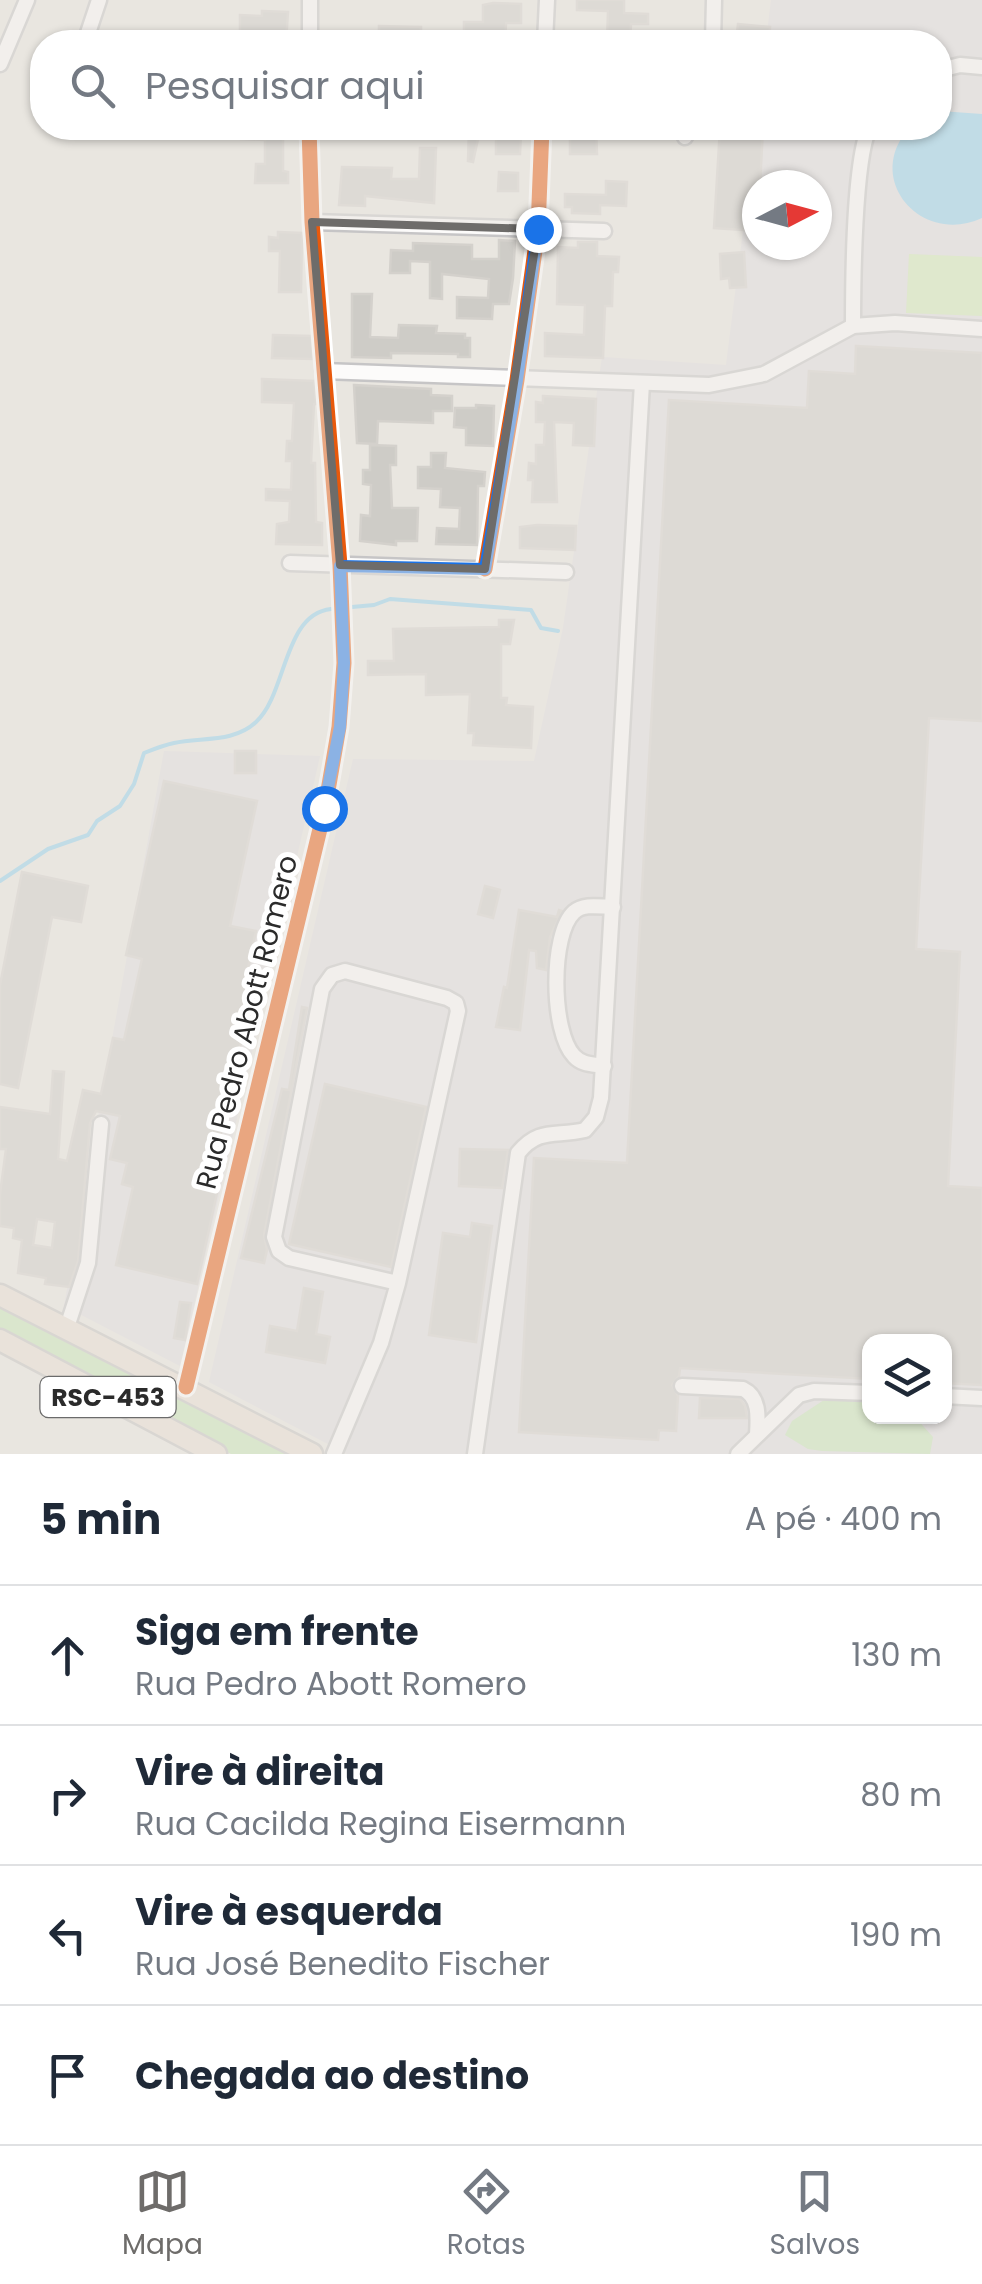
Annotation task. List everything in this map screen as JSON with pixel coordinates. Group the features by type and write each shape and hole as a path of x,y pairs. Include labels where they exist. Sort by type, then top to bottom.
{"highway":[{"path":"2,1295 312,1454"},
{"name":"RSC-453","path":"0,1340 216,1454"},
{"name":"RSC-453","path":"0,1354 192,1454"}],"street":[{"path":"0,64 27,0"},
{"path":"89,30 100,0"},
{"path":"310,0 310,30"},
{"path":"546,30 547,0"},
{"path":"713,30 714,0"},
{"path":"952,67 982,68"},
{"name":"Rua Pedro Abott Romero","path":"186,1387 340,727 340,566 312,222 309,140"},
{"path":"485,569 538,229 542,140"},
{"path":"853,326 865,140"},
{"path":"312,222 604,232"},
{"path":"323,371 709,385 740,382 764,374 853,326 895,323 982,329"},
{"path":"475,1454 518,1152 528,1140 543,1134 585,1130 596,1117 604,1066 642,383"},
{"path":"290,563 566,572"},
{"path":"604,1066 582,1063 571,1054 560,1032 554,993 565,927 573,913 584,907 613,907"},
{"path":"334,1454 380,1343 398,1284 458,1011 456,1003 446,998 345,971 332,975 322,990 274,1237 278,1251 289,1258 398,1284"},
{"path":"67,1327 88,1263 101,1124"},
{"path":"682,1386 750,1392 755,1400 757,1435"},
{"path":"738,1454 800,1395 814,1391 862,1394"},
{"path":"952,1396 982,1398"}],"highlighted area":[{"path":"312,222 538,229 485,569 340,565"}],"shaded area":[{"path":"771,0 982,0 982,1454 347,1454 209,1382 353,759 534,761 563,628 602,357 726,365 742,239 742,260 832,260 832,170 751,170 754,140 952,140 952,30 767,30"},
{"path":"164,751 320,756 180,1366 64,1306"}],"green space":[{"path":"909,254 982,257 982,316 906,313"},
{"path":"0,1302 294,1454 231,1454 0,1329"},
{"path":"827,1398 862,1400 862,1424 921,1424 933,1437 930,1454 822,1451 808,1449 785,1435 792,1421"}],"water":[{"path":"952,112 982,114 982,218 960,224 939,223 920,216 896,187 896,148 901,140 952,140"}],"building":[{"path":"577,0 624,0 624,13 648,14 648,24 631,24 631,30 607,30 608,11 577,10"},
{"path":"521,4 521,23 506,23 506,30 464,30 464,22 483,22 483,5"},
{"path":"262,11 288,12 287,30 240,30 240,15 262,16"},
{"path":"738,24 770,27 770,30 737,30"},
{"path":"379,26 421,27 421,30 379,30"},
{"path":"265,140 283,140 283,171 288,172 288,183 255,183 256,164 265,164"},
{"path":"469,140 478,140 473,162 468,161"},
{"path":"496,140 521,140 520,154 496,154"},
{"path":"570,140 596,140 597,154 570,154"},
{"path":"719,140 762,140 761,170 742,170 742,230 714,228"},
{"path":"420,148 436,148 434,203 365,196 365,206 339,205 342,167 392,168 391,179 419,179"},
{"path":"499,172 518,173 518,191 498,191"},
{"path":"606,181 627,182 626,206 600,205 600,214 572,213 572,207 565,207 565,194 606,195"},
{"path":"278,232 302,233 301,292 279,292 280,251 269,251 269,237 278,238"},
{"path":"499,240 515,241 513,278 509,304 493,304 492,319 457,318 457,297 488,298 489,279 442,274 442,299 430,298 430,262 410,261 410,273 390,273 391,250 413,251 413,243 472,245 472,259 499,259"},
{"path":"578,242 597,242 597,256 619,257 618,272 613,272 612,306 605,306 603,358 545,356 545,333 584,335 585,305 557,304 558,247 578,248"},
{"path":"742,252 746,287 730,288 729,278 721,279 720,254"},
{"path":"352,294 372,294 370,337 398,338 399,325 437,326 436,333 465,334 465,338 470,338 470,357 391,353 391,358 352,357"},
{"path":"273,335 311,336 313,359 272,358"},
{"path":"856,346 982,353 982,721 929,718 916,949 960,952 948,1186 982,1188 982,1385 952,1383 952,1334 862,1334 862,1379 680,1368 672,1385 678,1396 676,1431 659,1430 658,1440 519,1432 534,1158 627,1163 669,400 807,408 809,371 855,374"},
{"path":"262,379 314,381 311,463 315,463 316,522 322,523 322,545 276,544 277,524 289,522 290,501 266,500 266,489 291,490 292,461 286,461 287,441 292,441 294,403 262,402"},
{"path":"354,385 431,389 431,395 452,396 452,411 433,411 433,423 378,421 377,444 357,443"},
{"path":"543,396 596,399 594,446 573,445 574,423 554,422 557,502 532,502 533,480 528,480 529,463 536,464 536,445 544,445 545,422 536,422 536,402 543,403"},
{"path":"494,406 493,446 466,445 466,428 454,427 455,408"},
{"path":"370,445 396,446 396,465 390,465 392,508 418,508 417,541 396,541 396,545 360,541 361,515 370,516 371,485 363,484 363,470 370,470"},
{"path":"431,453 446,453 445,468 485,472 484,486 478,486 477,545 436,544 437,528 459,529 460,508 440,507 441,489 418,488 418,467 431,467"},
{"path":"576,526 575,550 520,548 520,527"},
{"path":"499,620 514,620 510,644 501,644 501,698 507,698 506,705 533,707 531,748 473,745 474,733 468,733 470,694 426,695 426,674 368,675 368,661 394,661 393,629 499,627"},
{"path":"235,751 256,751 256,773 235,773"},
{"path":"164,781 257,801 230,926 256,931 245,982 254,984 212,1173 221,1175 197,1284 116,1265 133,1187 122,1184 127,1163 110,1159 120,1116 96,1111 90,1123 78,1261 69,1287 45,1284 46,1278 18,1273 22,1240 13,1238 14,1228 0,1226 6,1149 0,1149 0,1107 50,1114 53,1071 64,1072 58,1159 67,1161 83,1090 101,1094 113,1038 124,1040 142,959 126,955","holes":["37,1219 55,1222 52,1248 33,1245"]},
{"path":"22,872 88,886 81,922 52,917 18,1088 0,1084 0,985"},
{"path":"485,886 500,890 493,918 478,914"},
{"path":"519,910 557,917 562,911 550,937 546,970 537,968 536,951 529,950 520,1030 496,1027 504,987 507,988"},
{"path":"302,1007 307,1008 264,1235 264,1263 241,1258 282,1089 289,1090"},
{"path":"325,1084 426,1107 391,1267 289,1244"},
{"path":"460,1149 508,1150 502,1188 459,1186"},
{"path":"472,1223 492,1226 476,1342 429,1335 443,1233 470,1237"},
{"path":"304,1288 323,1292 316,1334 330,1337 325,1363 266,1352 270,1326 297,1331"},
{"path":"180,1302 191,1303 185,1340 174,1338"},
{"path":"700,1398 740,1399 747,1418 699,1418"}],"waterway":[{"path":"352,607 390,599 531,610 541,628 558,631"},
{"path":"0,881 48,849 88,835 97,821 120,806 134,784 144,753 174,743 228,736 256,722 274,693 303,625 315,614 331,609"}],"cycle path":[{"path":"186,1387 325,808 339,727 344,663 340,565 312,222 309,140"},
{"path":"485,569 538,229 542,140"}],"route":[{"path":"324,808 340,727 344,663 340,566 485,569 538,229"}]}
